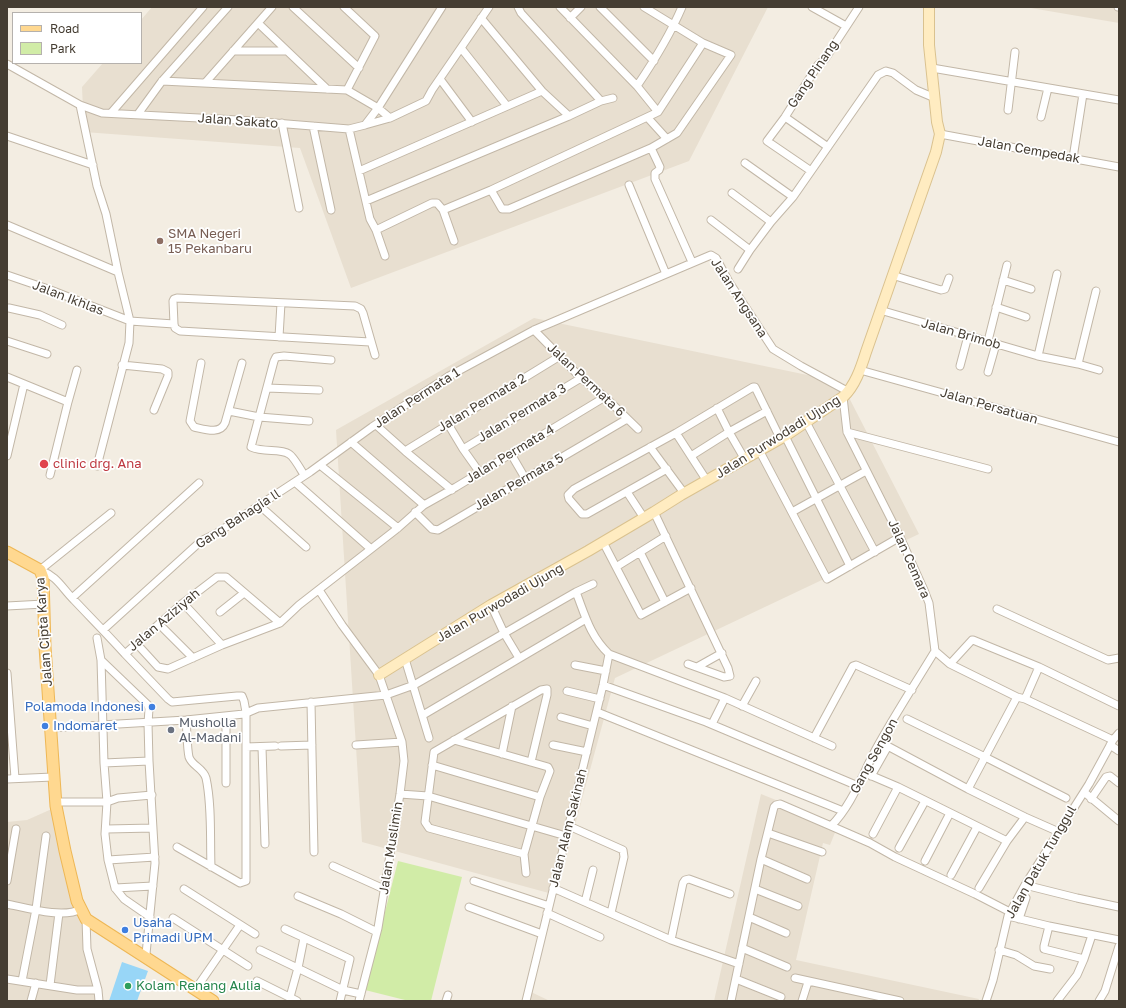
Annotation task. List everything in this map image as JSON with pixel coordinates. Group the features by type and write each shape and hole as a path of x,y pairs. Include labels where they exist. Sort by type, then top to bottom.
{"main road":[{"name":"Jalan Cipta Karya","path":"7,552 40,570 43,578 53,777 56,802 65,852 77,901 84,914"},
{"path":"84,914 213,1001"}],"street":[{"path":"111,113 203,7"},
{"path":"138,114 162,81 228,7"},
{"path":"205,83 272,7"},
{"path":"293,7 359,68"},
{"path":"344,7 375,36 347,90"},
{"path":"366,126 442,7"},
{"name":"Jalan Sakato","path":"7,64 80,106 102,112 282,123 349,129 366,126 390,118 426,101 489,7"},
{"path":"518,7 521,13 601,101"},
{"path":"560,7 637,86 658,112"},
{"path":"570,18 581,7"},
{"path":"600,7 654,61"},
{"path":"491,190 502,209 509,209 650,148 677,133 730,55 704,43 644,7"},
{"path":"637,86 654,61 682,7"},
{"path":"812,7 846,26"},
{"name":"Gang Pinang","path":"810,171 767,141 785,117 818,65 825,58 859,7"},
{"name":"Jalan Purwodadi Ujung","path":"379,675 491,605 603,542 684,493 782,437 846,395 860,370 936,152 940,134 937,122 929,45 930,7"},
{"path":"482,18 542,91 569,116"},
{"path":"258,23 327,89"},
{"path":"443,210 491,190 648,118 658,112 704,43"},
{"path":"461,48 507,106"},
{"path":"233,50 287,51"},
{"path":"1008,110 1015,52"},
{"path":"932,68 1119,100"},
{"path":"738,269 771,222 793,197 878,75 886,71 893,73 916,90 935,98"},
{"path":"440,79 472,122"},
{"path":"162,81 347,90 378,108 390,118"},
{"path":"1041,117 1048,88"},
{"path":"359,171 542,91"},
{"path":"1073,158 1083,94"},
{"path":"366,201 569,116 601,101 613,98"},
{"path":"80,106 97,186 106,214 130,321 129,343 122,365 97,466"},
{"path":"785,117 828,147"},
{"path":"648,118 667,139"},
{"path":"282,123 299,208"},
{"path":"312,126 331,210"},
{"path":"349,129 370,219 376,230 385,256"},
{"name":"Jalan Cempedak","path":"940,134 1119,167"},
{"path":"7,136 93,165"},
{"path":"650,148 660,167 654,174 655,179 692,262"},
{"path":"745,163 793,197"},
{"path":"629,186 666,274"},
{"path":"732,193 771,222"},
{"path":"376,230 432,203 437,203 443,210 454,242"},
{"path":"711,220 750,250"},
{"path":"7,225 118,272"},
{"name":"Jalan Angsana","path":"534,330 711,255 716,258 729,282 773,349 846,395"},
{"path":"988,342 1007,265"},
{"path":"1041,356 1057,274"},
{"name":"Jalan Ikhlas","path":"7,275 48,289 130,321 174,324"},
{"path":"892,275 941,290 946,289 950,278"},
{"path":"1003,280 1031,289"},
{"path":"1078,364 1096,291"},
{"path":"370,342 180,331 175,328 174,324 173,301 174,298 184,298 358,307 363,313 370,342 375,355"},
{"path":"279,337 281,302"},
{"path":"996,307 1026,316"},
{"path":"7,308 40,316 62,325"},
{"name":"Jalan Brimob","path":"880,310 988,342 1099,370"},
{"name":"Jalan Permata 6","path":"534,330 581,378 605,397 638,429"},
{"name":"Jalan Permata 1","path":"304,475 449,376 534,330"},
{"path":"960,366 968,336"},
{"path":"7,340 47,354"},
{"path":"988,372 996,344"},
{"path":"304,475 290,455 280,452 259,450 251,447 274,361 278,356 331,360"},
{"name":"Jalan Permata 2","path":"405,451 560,356"},
{"path":"201,363 190,418 191,424 194,427 219,430 223,428 229,411 242,363"},
{"path":"122,365 162,369 168,372 168,376 154,410"},
{"path":"50,474 77,370"},
{"name":"Jalan Persatuan","path":"860,370 1119,442"},
{"path":"7,377 68,402"},
{"name":"Jalan Permata 3","path":"463,449 581,378"},
{"path":"7,456 24,384"},
{"path":"667,469 584,515 569,499 568,495 574,489 676,433 754,387 816,499 850,566"},
{"path":"267,388 319,390"},
{"name":"Jalan Cemara","path":"846,395 847,432 900,537 924,590 929,603 935,651"},
{"name":"Jalan Permata 4","path":"280,624 299,605 398,528 424,505 452,490 605,397"},
{"path":"717,408 744,458"},
{"path":"229,411 259,417 309,421"},
{"path":"690,456 766,411"},
{"name":"Jalan Permata 5","path":"415,512 432,529 438,530 627,419"},
{"path":"806,422 875,552"},
{"path":"448,424 480,473"},
{"path":"376,425 452,490"},
{"path":"847,432 988,469"},
{"path":"676,433 707,480"},
{"path":"351,442 424,505"},
{"path":"650,447 684,493"},
{"path":"759,450 827,579 900,537"},
{"path":"511,454 525,478"},
{"path":"320,464 398,528"},
{"path":"792,512 866,471"},
{"name":"Gang Bahagia ll","path":"103,630 201,541 217,533 304,475"},
{"path":"294,482 371,549"},
{"path":"72,598 199,483"},
{"path":"627,492 644,518"},
{"path":"259,505 306,547"},
{"path":"654,512 722,653 730,676 728,678 688,664"},
{"path":"40,570 111,513"},
{"path":"616,567 666,536"},
{"path":"603,542 641,615 691,588"},
{"path":"640,552 665,602"},
{"name":"Jalan Aziziyah","path":"40,570 49,574 58,581 125,654 183,603 217,577 222,576 226,577 280,624"},
{"path":"51,728 186,720 226,716 258,708 386,695 414,685 576,592 593,584"},
{"path":"319,590 342,625 379,675 386,695"},
{"path":"576,592 591,633 609,654 725,698 832,746"},
{"path":"220,612 244,593"},
{"path":"183,603 222,645"},
{"path":"7,606 44,604"},
{"path":"491,605 504,633 519,658"},
{"path":"997,609 1108,660 1119,658"},
{"path":"423,715 586,619"},
{"path":"159,624 193,658"},
{"path":"137,644 158,667 168,669 222,645 280,624"},
{"path":"97,638 101,660 104,763 107,802 107,829 105,834 108,860 115,888 124,900 150,917"},
{"path":"950,664 973,640 1039,667 1119,706"},
{"path":"935,651 950,664 1112,742 1119,751"},
{"name":"Gang Sengon","path":"833,824 843,811 858,786 868,775 880,742 935,651"},
{"path":"697,667 722,653"},
{"path":"125,654 172,702 240,696 242,696 244,701 246,712 246,881 240,883 177,847"},
{"name":"Jalan Alam Sakinah","path":"526,1001 597,712 609,654"},
{"path":"405,659 430,738"},
{"path":"101,660 150,708 148,723 149,761 155,856 146,954"},
{"path":"575,665 606,671"},
{"path":"814,738 853,666 856,665 912,690"},
{"path":"1025,699 1039,667"},
{"path":"7,673 9,731 15,778"},
{"path":"742,706 756,681"},
{"path":"603,685 712,724 858,786"},
{"path":"524,854 429,828 425,822 434,752 540,690 548,690 531,762"},
{"path":"567,691 600,699"},
{"name":"Jalan Muslimin","path":"360,998 377,932 404,761 402,742 386,695"},
{"path":"968,788 1017,697"},
{"path":"712,724 725,698"},
{"path":"311,702 314,852"},
{"path":"502,754 512,706"},
{"path":"597,712 843,811"},
{"path":"226,716 226,784"},
{"path":"561,717 593,726"},
{"path":"907,719 1066,798"},
{"path":"186,720 189,758 202,770 206,776 211,867"},
{"name":"Jalan Datuk Tunggul","path":"986,1001 1009,914 1084,792 1112,742 1119,733"},
{"path":"454,740 548,767 550,770 540,797 524,854 526,873"},
{"path":"356,745 402,742"},
{"path":"880,742 1025,817 1059,832"},
{"path":"246,747 312,745"},
{"path":"553,745 587,752"},
{"path":"262,746 265,844"},
{"path":"888,746 868,775 898,787 1007,841"},
{"path":"104,763 149,761"},
{"path":"432,765 540,797"},
{"path":"1091,799 1106,777 1110,776 1119,783"},
{"path":"7,779 53,777"},
{"path":"873,834 898,787"},
{"path":"1084,792 1119,820"},
{"path":"400,794 428,796 566,836"},
{"path":"56,802 107,802 118,798 152,795"},
{"path":"899,848 925,801"},
{"path":"731,1001 761,859 774,807 780,804 833,824 895,857 975,894 1019,919 1119,940"},
{"path":"925,861 950,813"},
{"path":"979,888 1007,841 1025,817"},
{"path":"569,826 623,850 624,856 611,913"},
{"path":"951,875 976,826"},
{"path":"107,829 154,828"},
{"path":"7,881 16,829"},
{"path":"768,833 822,852"},
{"path":"22,981 36,909 46,836"},
{"path":"108,860 155,856"},
{"path":"761,859 807,879"},
{"path":"333,866 384,889"},
{"path":"585,902 594,870"},
{"path":"671,940 683,882 685,880 689,879 730,894"},
{"path":"474,881 548,909 600,937"},
{"path":"1026,885 1119,907"},
{"path":"115,888 153,886"},
{"path":"554,888 671,940 739,964"},
{"path":"184,889 255,934"},
{"path":"755,889 798,906"},
{"path":"1019,919 1026,898 1020,894"},
{"path":"298,896 341,914 377,932"},
{"path":"7,904 60,913 74,912 84,914 87,949 98,990 99,1001"},
{"path":"469,907 542,934"},
{"path":"50,986 60,913"},
{"path":"749,917 786,933"},
{"path":"173,918 248,966"},
{"path":"195,990 240,925"},
{"path":"1049,926 1044,948 1084,959"},
{"path":"285,929 350,959 340,1001"},
{"path":"1057,1001 1077,975 1092,935"},
{"path":"290,997 304,938"},
{"path":"1099,1001 1105,991 1119,946"},
{"path":"742,948 787,967"},
{"path":"260,950 360,998"},
{"path":"999,950 1016,955 1034,966 1050,969"},
{"path":"1111,972 1119,974"},
{"path":"736,978 781,997"},
{"path":"795,978 900,1001"},
{"path":"7,979 77,990 98,990"},
{"path":"257,981 297,1001"},
{"path":"802,1001 808,982"},
{"path":"31,1001 36,983"}],"shaded area":[{"path":"152,7 768,7 689,161 351,288 300,148 84,132 82,87 102,64 142,64 142,19"},
{"path":"1025,7 1119,7 1119,23"},
{"path":"534,318 841,382 919,534 615,678 556,895 362,842 336,430"},
{"path":"761,794 838,825 830,845 823,843 796,960 979,999 978,1001 714,1001"},
{"path":"54,808 85,919 98,990 95,1001 7,1001 7,822 27,820"},
{"path":"531,992 550,1001 529,1001"}],"green space":[{"path":"398,861 462,877 431,1001 409,1001 365,990"}],"water":[{"name":"Kolam Renang Aulia","path":"122,962 148,971 137,1001 109,1001"}],"place":[{"name":"SMA Negeri 15 Pekanbaru","path":"160,241"},
{"name":"clinic drg. Ana","path":"44,464"},
{"name":"Polamoda Indonesi","path":"152,707"},
{"name":"Indomaret","path":"45,726"},
{"name":"Musholla Al-Madani","path":"171,730"},
{"name":"Usaha Primadi UPM","path":"125,930"},
{"name":"Kolam Renang Aulia","path":"128,986"}]}
